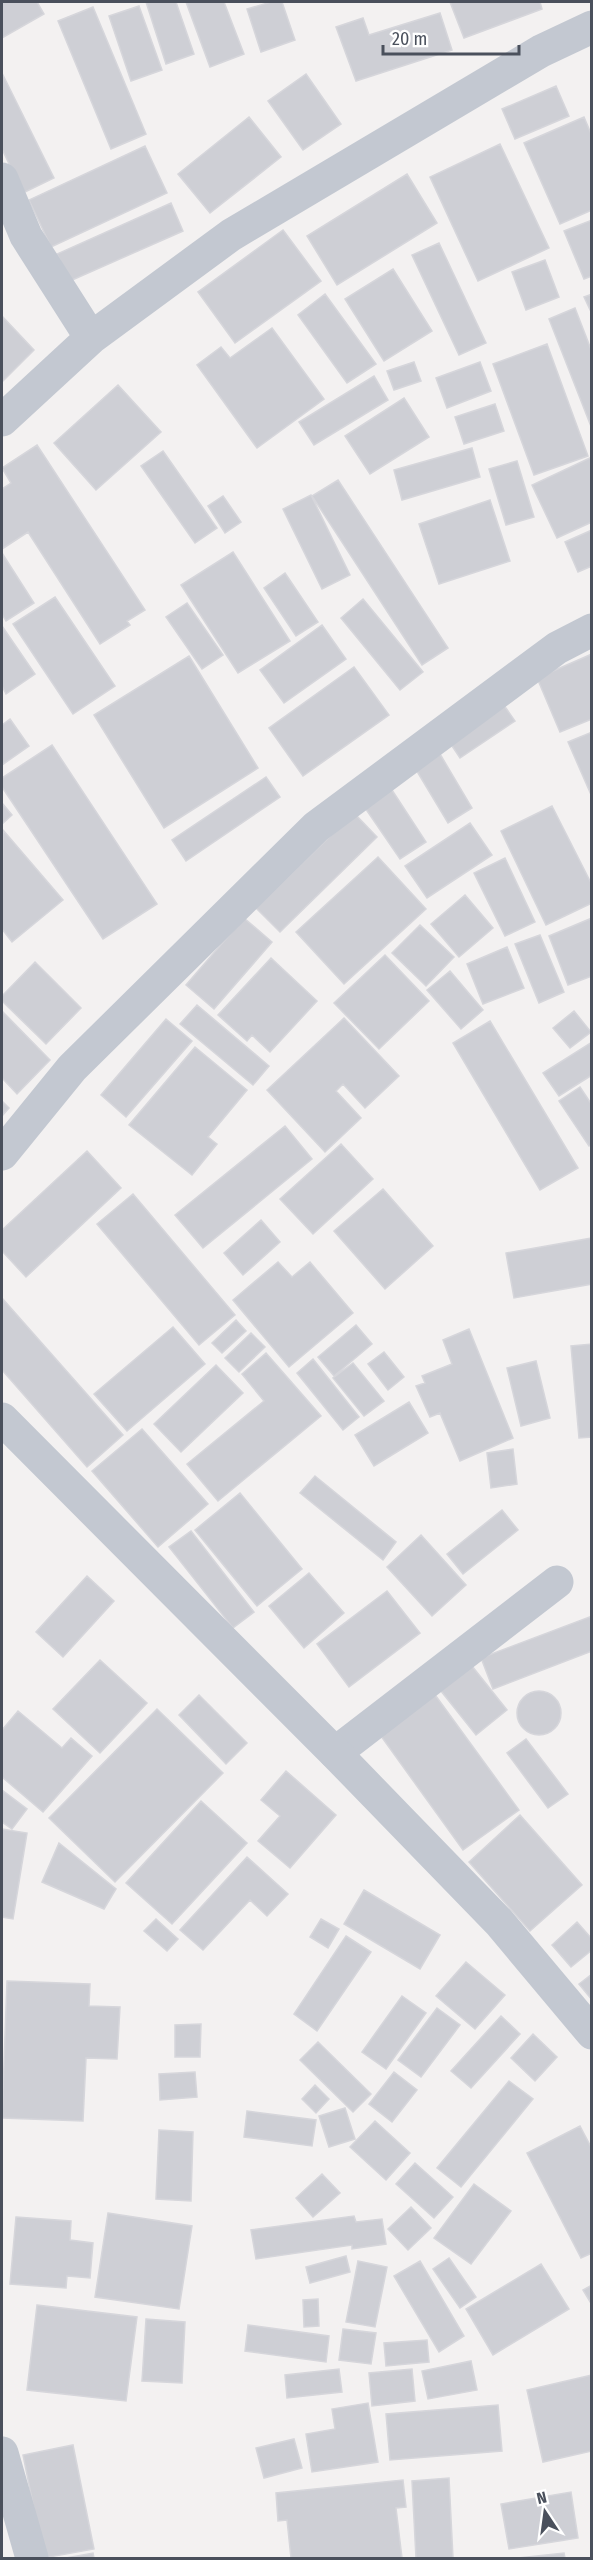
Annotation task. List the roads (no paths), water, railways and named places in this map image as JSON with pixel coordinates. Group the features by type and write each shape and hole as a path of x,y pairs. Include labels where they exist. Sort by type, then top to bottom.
{"street":[{"path":"2,420 91,338 231,235 541,51 591,27"},
{"path":"2,179 26,236 91,338"},
{"path":"2,1154 72,1068 316,827 557,648 591,630"},
{"path":"2,1419 335,1753 499,1922 591,2033"},
{"path":"335,1753 557,1582"},
{"path":"2,2453 32,2559"}]}
